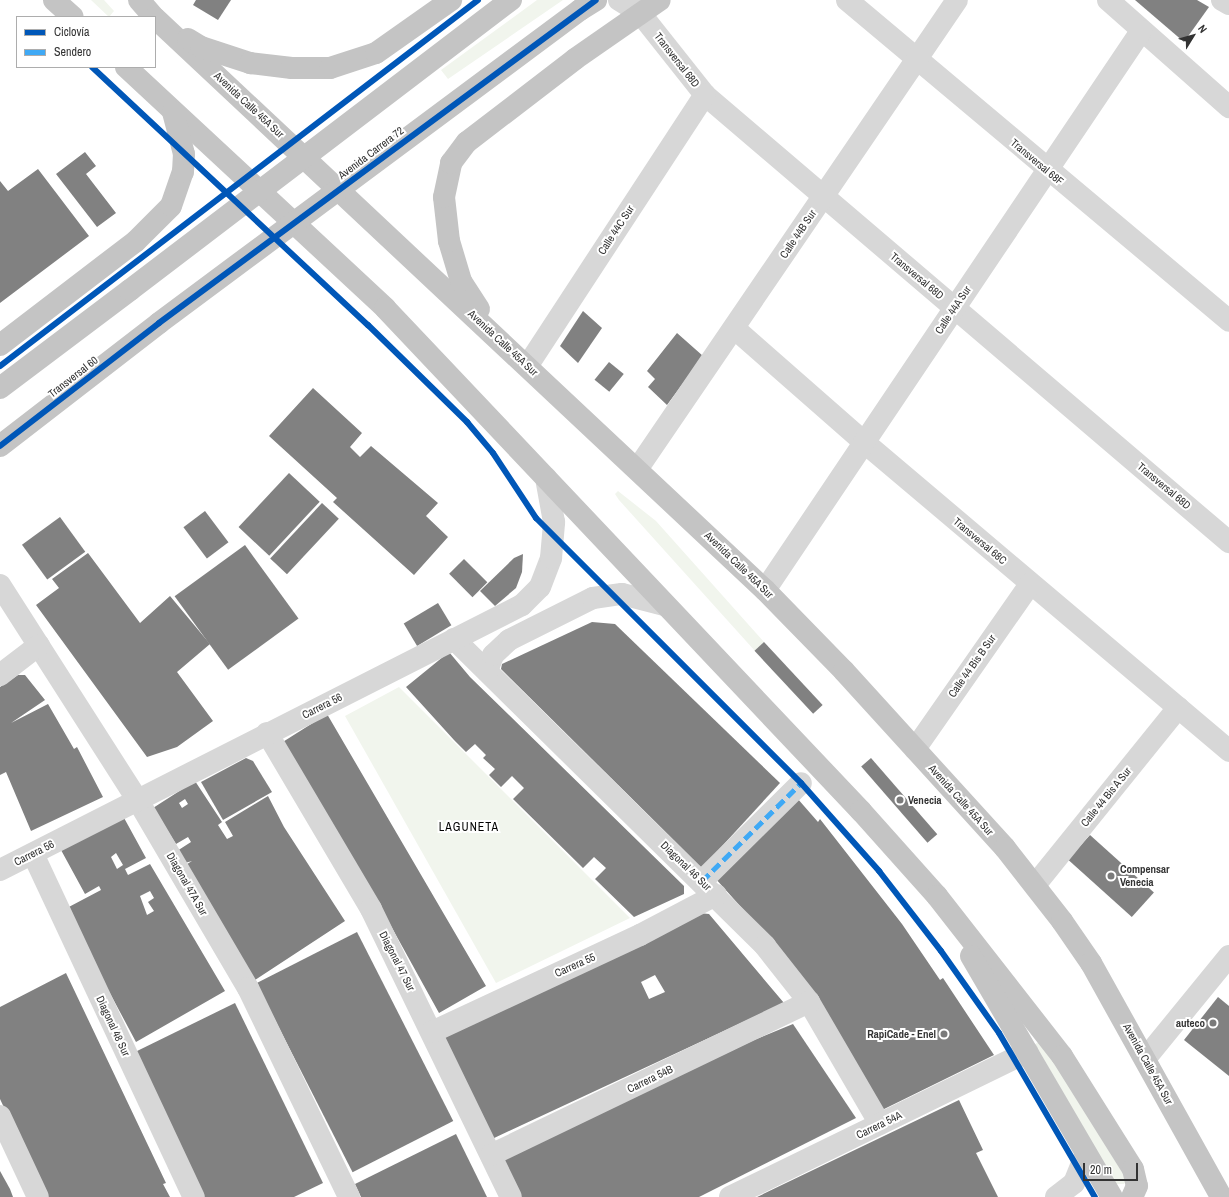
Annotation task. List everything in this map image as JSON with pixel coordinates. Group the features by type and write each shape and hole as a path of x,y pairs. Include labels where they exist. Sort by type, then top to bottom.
{"highway":[{"path":"54,0 72,16"},
{"name":"Avenida Calle 45A Sur","path":"139,0 153,16"},
{"path":"156,19 201,47 231,58 271,67 330,68 376,53 451,0"},
{"path":"0,388 511,0"},
{"path":"496,337 461,281 451,249 444,197 451,163 467,142 640,13 660,0"},
{"name":"Avenida Carrera 72","path":"159,323 588,5"},
{"name":"Avenida Calle 45A Sur","path":"156,19 496,337 528,365 766,590 915,749 1035,885 1091,963 1221,1197"},
{"path":"127,68 380,303 664,605 861,811 937,896 1016,994 1088,1093 1133,1169 1137,1186 1132,1197"},
{"path":"0,346 136,241 171,206 183,172 184,154 173,111"},
{"name":"Transversal 60","path":"0,446 159,323"},
{"path":"937,896 1112,1197"}],"street":[{"name":"Transversal 68D","path":"619,0 640,13 705,95 1229,542"},
{"name":"Transversal 68F","path":"847,0 1047,171 1229,321"},
{"name":"Calle 44B Sur","path":"638,468 957,0"},
{"path":"1108,0 1229,108"},
{"path":"1222,0 1229,4"},
{"name":"Calle 44A Sur","path":"766,590 1141,31"},
{"name":"Calle 44C Sur","path":"528,365 705,95"},
{"name":"Transversal 68C","path":"734,328 864,443 1229,751"},
{"name":"Carrera 56","path":"0,870 267,733 522,605 540,587 552,558 554,522 546,478"},
{"name":"Calle 44 Bis B Sur","path":"915,749 1030,584"},
{"name":"Diagonal 47A Sur","path":"0,585 137,799 248,988 349,1197"},
{"path":"487,671 493,655 509,640 593,598 622,594 664,605"},
{"name":"Diagonal 46 Sur","path":"454,639 709,888 765,946 809,1002 880,1124"},
{"path":"0,675 39,645"},
{"name":"Calle 44 Bis A Sur","path":"1035,885 1178,708"},
{"name":"Diagonal 47 Sur","path":"267,733 370,909 432,1032 511,1197"},
{"name":"Carrera 55","path":"432,1032 640,935 709,888 801,783"},
{"name":"Diagonal 48 Sur","path":"33,854 194,1197"},
{"path":"1145,1059 1229,956"},
{"name":"Carrera 54B","path":"491,1155 809,1002"},
{"name":"Carrera 54A","path":"730,1197 1027,1052"},
{"path":"0,1116 6,1147 38,1197"},
{"path":"1056,1197 1074,1182 1086,1153"}],"shaded area":[{"path":"91,0 104,0 114,11 110,16 108,16"},
{"path":"537,0 563,0 448,79 441,70"},
{"path":"618,491 656,521 764,642 755,651 619,500 615,494"},
{"path":"399,687 630,918 496,983 345,716"},
{"path":"1041,1041 1127,1180 1124,1184 1116,1184 1035,1044"}],"building":[{"path":"196,0 231,0 218,20 193,5"},
{"path":"1135,0 1197,0 1209,7 1184,42"},
{"path":"85,152 96,166 86,174 116,213 97,227 56,174"},
{"path":"38,169 89,236 0,303 0,181 8,191"},
{"path":"583,311 602,328 578,363 560,346"},
{"path":"677,333 703,356 667,405 648,387 655,379 647,371"},
{"path":"609,362 624,374 609,392 595,380"},
{"path":"313,388 362,433 350,447 360,457 371,446 438,503 426,516 448,537 414,575 333,502 337,498 269,436"},
{"path":"289,473 320,502 269,556 239,527"},
{"path":"322,503 339,519 287,574 270,559"},
{"path":"205,511 228,542 207,558 183,527"},
{"path":"60,517 85,552 47,579 22,545"},
{"path":"245,545 298,619 228,670 175,596"},
{"path":"88,553 140,623 170,596 210,644 177,672 213,721 177,747 147,757 36,605 59,588 52,579"},
{"path":"523,554 522,572 516,588 495,606 480,591 514,558"},
{"path":"464,559 487,582 472,597 449,574"},
{"path":"438,603 451,625 417,646 404,624"},
{"path":"592,622 615,624 780,783 702,868 501,669 502,664"},
{"path":"764,642 823,705 813,714 754,651"},
{"path":"449,652 470,677 684,886 684,894 634,917 595,879 606,868 594,857 583,868 513,799 524,788 512,776 501,787 489,775 495,769 483,758 486,755 475,744 466,752 454,740 406,687"},
{"path":"18,675 25,675 45,700 11,723 48,704 74,749 77,747 103,797 31,831 6,772 0,775 0,687"},
{"path":"327,714 486,986 439,1013 376,899 278,745"},
{"path":"246,758 253,761 272,792 223,820 201,782"},
{"name":"Venecia","path":"871,758 937,834 927,843 861,767"},
{"path":"195,781 222,822 218,825 227,839 233,836 225,822 268,796 284,827 345,921 255,980 184,866 192,861 185,863 177,851 191,842 188,837 176,844 153,808","holes":["185,799 188,804 182,808 179,803"]},
{"path":"797,798 818,822 820,819 902,924 940,980 943,978 994,1055 878,1112 782,953 715,878"},
{"path":"123,816 146,858 125,869 128,875 150,864 225,991 136,1042 65,909 101,890 99,886 85,894 61,850","holes":["116,853 123,865 117,869 111,857","150,891 154,898 148,902 154,911 147,915 140,896"]},
{"name":"Compensar Venecia","path":"1090,835 1154,893 1132,917 1068,860"},
{"path":"699,913 709,914 784,1003 492,1139 443,1036","holes":["655,975 665,992 649,999 641,982"]},
{"path":"357,932 453,1121 353,1172 256,983"},
{"path":"66,973 166,1183 163,1184 170,1197 46,1197 0,1099 0,1007"},
{"name":"auteco","path":"1218,997 1229,1006 1229,1076 1184,1040"},
{"path":"235,1003 323,1183 294,1197 204,1197 133,1053"},
{"path":"793,1024 856,1118 699,1197 517,1197 499,1161 754,1040"},
{"path":"959,1100 983,1150 976,1153 998,1197 757,1197"},
{"path":"456,1134 487,1197 361,1197 355,1184"},
{"path":"0,1171 10,1189 13,1197 0,1197"}],"marked path":[{"path":"702,881 801,783"}],"cycle path":[{"path":"0,366 478,0"},
{"path":"0,446 159,323 596,0"},
{"path":"93,68 368,325 467,422 493,453 536,518 801,783 879,871 941,951 999,1033 1095,1197"}],"place":[{"name":"Venecia","path":"900,800"},
{"name":"Compensar Venecia","path":"1111,876"},
{"name":"auteco","path":"1213,1023"},
{"name":"RapiCade - Enel","path":"944,1034"}],"district":[{"name":"LAGUNETA","path":"469,828"}]}
